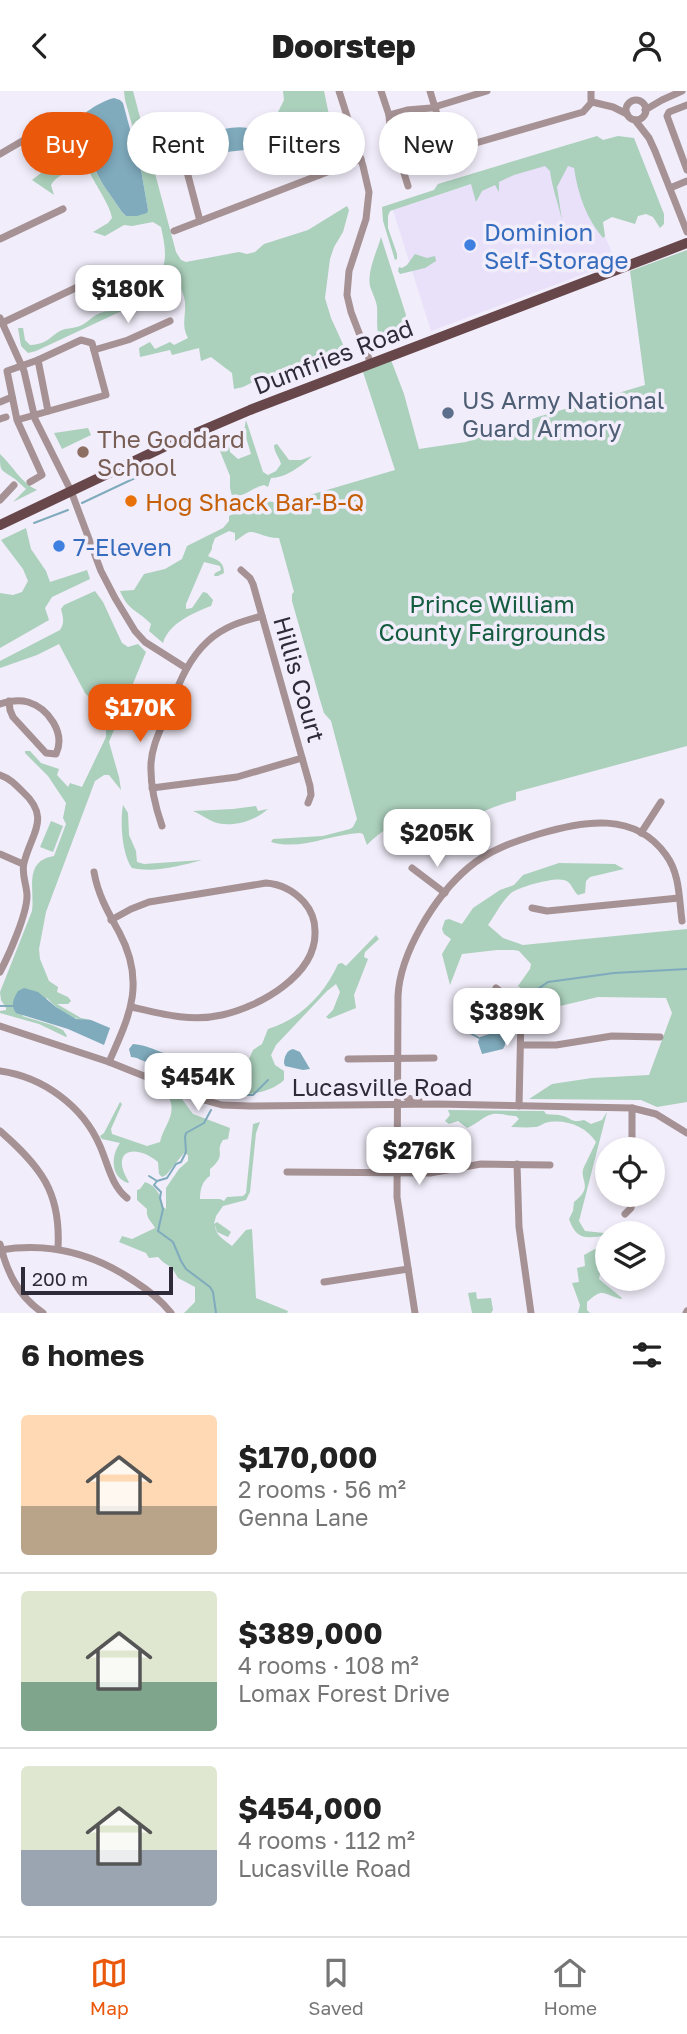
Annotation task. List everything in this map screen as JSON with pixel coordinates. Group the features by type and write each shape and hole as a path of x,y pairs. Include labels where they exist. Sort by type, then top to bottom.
{"main road":[{"name":"Dumfries Road","path":"0,526 211,426 687,243"}],"street":[{"path":"339,91 346,112"},
{"path":"381,91 388,112"},
{"path":"430,91 449,151 580,113 592,102 591,91"},
{"path":"400,112 435,106 485,91"},
{"path":"635,120 662,100 682,91"},
{"path":"613,107 628,105 635,100 662,100"},
{"path":"592,102 627,114 649,138"},
{"path":"642,102 649,138 687,232"},
{"path":"627,114 628,105"},
{"path":"687,105 669,112 667,116 687,170"},
{"path":"0,153 21,142"},
{"path":"365,173 369,204 349,271 347,295 371,364"},
{"path":"188,175 200,221"},
{"path":"174,231 319,175"},
{"path":"405,175 408,186"},
{"path":"670,188 687,181"},
{"path":"0,239 63,209"},
{"path":"109,272 1,320 22,365 33,414 71,491 101,571 123,614 145,642 186,668"},
{"path":"94,350 128,340 170,321"},
{"path":"18,420 106,395 92,343 81,340 7,371 18,420 42,475 30,482"},
{"path":"38,360 48,411"},
{"path":"0,402 12,397"},
{"path":"0,500 14,485"},
{"name":"Hillis Court","path":"241,571 253,584 311,790 308,803"},
{"path":"162,827 152,788 153,751 186,668 198,650 215,635 231,625 262,616"},
{"path":"4,702 32,703 50,717 58,733 59,748 56,754 46,753 13,717 4,702"},
{"path":"152,788 237,778 302,758"},
{"path":"0,775 29,797 38,814 35,834 23,864 26,902 0,972"},
{"path":"641,833 661,801"},
{"path":"415,1313 399,1218 398,996 402,965 419,932 445,893 467,869 485,855 513,842 575,824 600,822 622,825 641,833 667,856 677,879 682,921"},
{"path":"0,854 23,864"},
{"path":"412,868 445,893"},
{"path":"94,872 100,898 124,943 132,966 134,987 132,1007 110,1062"},
{"path":"111,920 149,902 266,883 281,886 301,898 315,925 314,946 300,970 283,987 246,1008 198,1018 176,1017 132,1007"},
{"path":"532,908 547,911 679,898"},
{"path":"0,945 10,949"},
{"path":"496,988 512,1000 522,1022 519,1106"},
{"name":"Lucasville Road","path":"0,1026 110,1062 190,1095 222,1105 437,1104 632,1108 656,1114 687,1133"},
{"path":"521,1045 555,1045 612,1036 660,1037"},
{"path":"348,1059 435,1058"},
{"path":"0,1071 39,1083 72,1107 96,1137 115,1184 127,1198"},
{"path":"397,1082 407,1098 437,1104"},
{"path":"632,1108 632,1137"},
{"path":"0,1131 30,1158 50,1190 58,1223 58,1248"},
{"path":"287,1173 436,1173 481,1164 550,1165"},
{"path":"517,1164 517,1210 531,1313"},
{"path":"625,1214 631,1207"},
{"path":"43,1313 26,1299 16,1285 0,1248 58,1248 85,1255 118,1270 152,1294 171,1313"},
{"path":"324,1283 408,1269"}],"shaded area":[{"path":"569,152 616,262 431,331 393,210"}],"green space":[{"path":"124,91 133,91 139,112 128,112"},
{"path":"283,91 324,91 328,112 278,112 284,100"},
{"path":"597,136 603,140 618,136 634,138 664,214 664,224 660,228 653,217 646,214 638,216 635,224 612,217 603,222 603,238 584,205 574,168 568,166 557,187 562,220 550,171 545,166 499,182 499,192 495,185 482,191 476,202 471,184 390,211 388,228 397,254 395,260 383,221 382,207 434,190 438,184 468,175 478,175 478,172"},
{"path":"38,175 61,175 51,185 54,195 32,180"},
{"path":"91,175 98,175 126,216 148,210 142,175 155,175 176,252 181,260 186,262 239,252 255,252 264,244 308,230 347,206 349,210 343,232 330,259 325,298 347,353 338,364 314,373 278,380 264,379 234,389 232,373 211,357 201,361 199,348 172,355 170,350 140,357 139,348 150,342 155,349 170,342 174,345 188,338 184,325 184,299 177,279 157,287 143,301 28,353 21,346 18,328 23,328 25,340 30,345 42,343 60,331 80,326 98,314 111,311 119,303 122,294 133,293 145,287 156,279 163,266 165,252 161,227 153,222 124,225 105,236 93,232 112,218"},
{"path":"381,237 406,315 399,338 382,345 376,304 369,280"},
{"name":"Prince William County Fairgrounds","path":"687,250 687,746 516,792 516,800 484,811 450,830 437,831 411,820 397,823 367,845 360,833 293,845 271,842 273,839 323,836 350,829 357,819 331,721 324,713 292,601 294,592 279,538 250,532 235,541 235,533 229,531 215,538 208,556 221,563 224,573 214,576 221,570 220,566 204,562 186,609 192,608 203,592 213,600 211,606 176,624 163,643 149,631 151,624 130,607 120,591 134,590 144,574 165,569 182,559 187,546 223,528 229,521 229,516 253,504 265,501 279,504 395,470 363,372 391,360 404,394 419,449 466,442 645,385 630,271"},
{"path":"415,254 427,258 435,256 436,261 425,268 400,274 399,267 407,265"},
{"path":"246,420 263,472 268,475 276,471 281,464 274,445 277,444 289,460 312,456 293,471 271,478 268,487 264,485 232,496 230,476 214,436 224,432 230,452 238,459 251,454 244,431"},
{"path":"88,428 91,435 62,449 54,433"},
{"path":"0,454 22,479 37,490 13,502 26,489 2,469"},
{"path":"26,528 31,549 50,582 87,570 90,579 52,597 45,608 49,620 0,648 0,593 13,595 22,592 28,581 23,569 1,540"},
{"path":"95,591 122,643 128,647 138,644 146,652 109,742 121,790 109,775 95,781 46,912 39,949 49,981 58,987 57,992 71,1001 68,1004 57,1004 81,1018 91,1020 78,1019 67,1014 47,998 22,1016 63,1030 66,1037 39,1024 0,1013 6,1008 0,992 32,911 34,870 44,859 54,856 66,824 63,818 66,803 48,776 25,751 30,751 41,763 59,769 57,775 68,787 70,783 82,787 106,737 106,730 59,644 0,668 0,661 60,630 63,622 61,609 64,605"},
{"path":"123,805 128,813 129,835 136,851 137,862 144,864 202,860 158,869 132,868 123,838"},
{"path":"256,806 258,811 268,809 256,817 235,824 214,822 193,811 233,809"},
{"path":"51,821 63,826 53,852 40,847"},
{"path":"559,863 615,864 624,869 590,877 586,881 585,893 578,895 569,882 559,879 521,888 508,896 488,925 503,938 523,945 687,929 687,1102 657,1107 641,1100 529,1099 552,1084 592,1078 649,1075 672,1013 666,998 598,997 539,1011 538,1000 518,986 531,964 519,951 514,950 462,954 450,985 442,954 451,939 442,929 445,920 462,924 473,908 500,890 514,885 523,875"},
{"path":"376,935 379,939 365,952 364,957 368,959 354,995 356,1008 329,1019 326,1017 333,1010 340,992 336,984 276,1045 271,1055 275,1065 284,1071 284,1080 280,1084 249,1094 237,1092 218,1080 216,1056 223,1078 238,1062 249,1059 253,1050 262,1044 268,1029 290,1019 310,1004 326,986 338,964 346,966"},
{"path":"168,1095 182,1099 193,1114 230,1128 228,1139 221,1144 220,1157 210,1169 210,1176 202,1186 200,1199 224,1201 227,1197 243,1196 246,1193 253,1124 260,1122 256,1133 250,1192 246,1200 223,1206 214,1224 217,1222 231,1232 228,1237 217,1232 232,1246 246,1230 252,1229 256,1298 288,1311 287,1313 184,1313 195,1302 195,1287 178,1278 172,1268 158,1257 149,1258 146,1253 119,1242 122,1236 132,1239 155,1228 148,1217 147,1209 137,1200 137,1190 145,1182 153,1186 166,1209 166,1188 188,1161 188,1155 184,1153 162,1177 159,1174 158,1162 141,1153 127,1153 122,1163 128,1183 118,1176 114,1166 120,1143 102,1139 100,1136 120,1102 122,1104 111,1129 112,1134 147,1146 160,1142 171,1114"},
{"path":"448,1110 544,1111 546,1114 561,1115 574,1121 584,1120 591,1124 602,1120 607,1112 601,1137 595,1137 595,1140 580,1128 567,1123 511,1127 519,1119 516,1116 493,1114 467,1128 458,1121 449,1124 445,1121 450,1115"},
{"path":"595,1144 595,1159 579,1221 585,1231 595,1232 593,1237 583,1236 575,1231 569,1219 574,1202 584,1192 584,1167"},
{"path":"595,1249 595,1291 614,1291 622,1298 600,1293 587,1302 587,1310 590,1313 578,1313 580,1305 572,1283 579,1282 577,1268 585,1266 584,1255"},
{"path":"476,1292 477,1299 491,1298 491,1313 472,1313 468,1293"}],"water":[{"path":"114,98 123,103 127,118 127,175 142,175 147,213 126,216 98,175 113,175 113,112 87,112"},
{"path":"229,128 243,128 243,150 229,152"},
{"path":"24,988 38,992 76,1019 91,1020 110,1028 104,1045 68,1029 16,1013 13,1007 14,999 18,991"},
{"path":"505,1029 503,1049 482,1054 478,1042 480,1037"},
{"path":"133,1044 177,1056 216,1056 218,1086 229,1091 223,1097 213,1095 211,1091 215,1086 210,1071 178,1070 131,1057 129,1049"},
{"path":"293,1049 300,1052 310,1069 285,1066 285,1056"}],"waterway":[{"path":"82,503 135,478"},
{"path":"34,523 68,510"},
{"path":"523,999 548,982 614,973 687,969"},
{"path":"0,1006 13,1006"},
{"path":"479,1038 470,1033 498,1020 508,1012"},
{"path":"229,1091 238,1095 253,1095 268,1080"},
{"path":"211,1110 204,1123 186,1133 186,1152 181,1162 176,1164 167,1178 154,1185 161,1192 163,1209 158,1231 173,1242 186,1269 210,1287 216,1313"},
{"path":"149,1176 157,1181"}],"place":[{"name":"Dominion Self-Storage","path":"470,245"},
{"name":"US Army National Guard Armory","path":"448,413"},
{"name":"The Goddard School","path":"83,452"},
{"name":"Hog Shack Bar-B-Q","path":"131,501"},
{"name":"7-Eleven","path":"59,546"}]}
